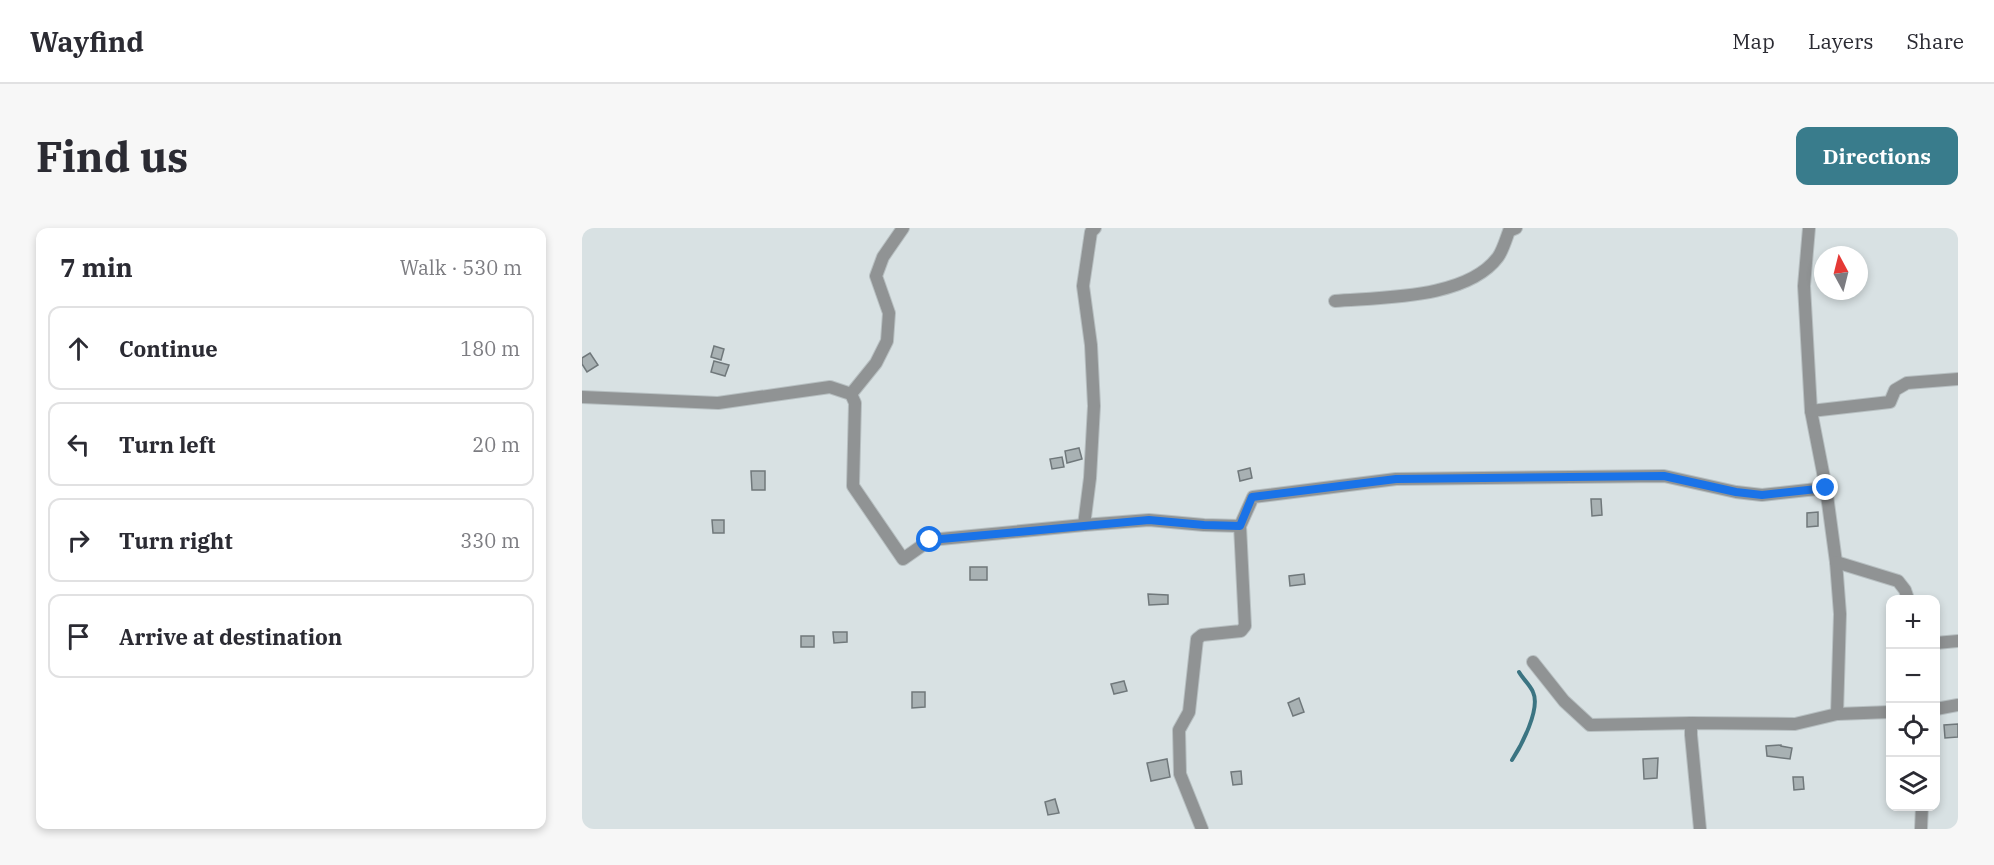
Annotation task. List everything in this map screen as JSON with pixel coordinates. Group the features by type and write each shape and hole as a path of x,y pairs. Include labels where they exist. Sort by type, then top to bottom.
{"street":[{"path":"851,394 876,363 887,341 889,313 876,276 883,257 903,228"},
{"path":"1084,525 1090,478 1094,406 1083,286 1090,231 1095,228"},
{"path":"1335,301 1437,292 1476,276 1498,257 1509,231 1516,228"},
{"path":"1809,228 1804,286 1811,411 1826,488 1840,614 1837,714"},
{"path":"1811,411 1890,402 1895,390 1907,383 1958,379"},
{"path":"582,397 718,403 830,387 851,394 855,403 854,486 903,559 930,540 1149,520 1240,526"},
{"path":"1202,829 1180,774 1179,730 1189,712 1197,639 1202,635 1241,632 1245,626 1240,526 1252,497 1396,479 1664,476 1736,492 1762,495 1826,488"},
{"path":"1836,562 1898,581 1906,595"},
{"path":"1940,643 1958,641"},
{"path":"1533,662 1564,701 1590,725 1795,724 1837,714 1886,712"},
{"path":"1940,708 1958,705"},
{"path":"1691,723 1700,829"},
{"path":"1921,829 1922,811"}],"building":[{"path":"714,346 724,349 721,360 711,357"},
{"path":"590,353 598,365 587,372 582,364 582,358"},
{"path":"714,361 729,365 725,376 711,372"},
{"path":"1079,448 1082,459 1067,463 1065,451"},
{"path":"1062,457 1064,467 1052,469 1050,459"},
{"path":"1250,468 1252,478 1240,481 1238,471"},
{"path":"751,471 765,471 765,490 752,490"},
{"path":"1591,499 1601,499 1602,515 1592,516"},
{"path":"1818,512 1818,526 1807,527 1807,513"},
{"path":"712,520 724,520 724,533 713,533"},
{"path":"970,567 987,567 987,580 970,580"},
{"path":"1304,574 1305,584 1290,586 1289,576"},
{"path":"1148,594 1168,595 1168,604 1149,605"},
{"path":"833,632 847,632 847,642 834,643"},
{"path":"801,636 814,636 814,647 801,647"},
{"path":"1124,681 1127,691 1114,694 1111,684"},
{"path":"912,692 925,692 925,707 912,708"},
{"path":"1299,698 1304,712 1293,716 1288,703"},
{"path":"1958,724 1958,737 1945,738 1944,725"},
{"path":"1781,745 1792,748 1790,759 1767,756 1766,746"},
{"path":"1658,758 1657,778 1644,779 1643,759"},
{"path":"1167,759 1170,777 1151,781 1147,763"},
{"path":"1241,771 1242,784 1233,785 1231,772"},
{"path":"1793,777 1803,777 1804,789 1794,790"},
{"path":"1055,799 1059,813 1048,815 1045,802"}],"waterway":[{"path":"1512,760 1529,727 1535,699 1533,692 1519,672"}],"route":[{"path":"930,540 1149,520 1240,526 1252,497 1396,479 1664,476 1736,492 1762,495 1826,488"}]}
